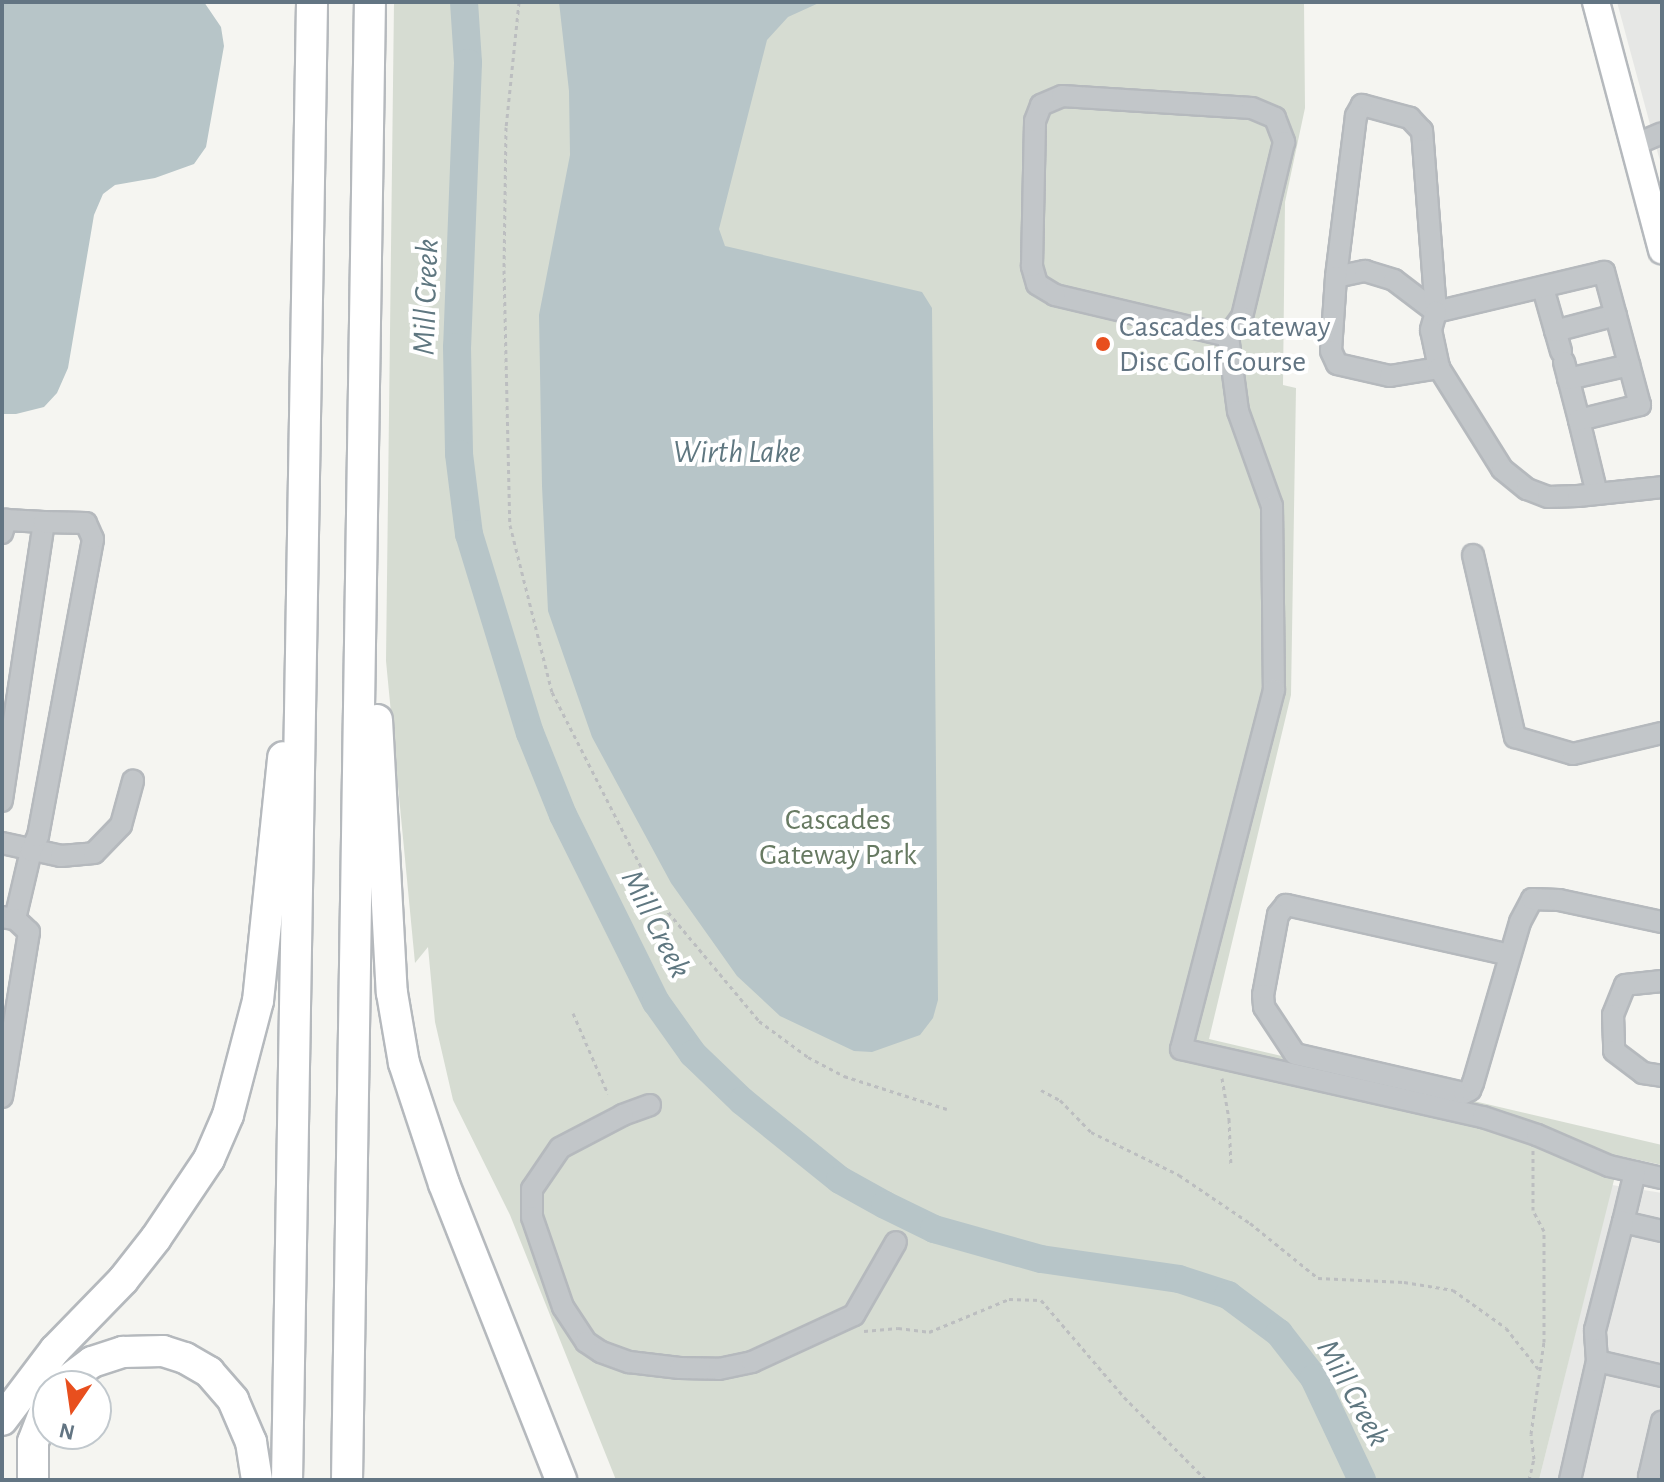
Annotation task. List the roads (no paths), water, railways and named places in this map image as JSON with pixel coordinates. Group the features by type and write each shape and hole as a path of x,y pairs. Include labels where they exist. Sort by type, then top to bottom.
{"highway":[{"path":"287,1480 312,2"},
{"path":"347,1480 370,2"},
{"path":"360,620 376,698 388,950 404,1063 444,1184 561,1480"},
{"path":"2,1420 46,1361 123,1280 156,1238 209,1159 228,1115 258,1001 282,763 302,636"},
{"path":"81,1370 92,1362 123,1352 163,1351 185,1358 209,1372 233,1400 251,1442 257,1480"},
{"path":"33,1450 33,1480"}],"main road":[{"path":"1596,2 1662,250"}],"street":[{"path":"1228,336 1055,295 1037,284 1032,266 1035,121 1041,105 1062,96 1252,108 1275,118 1284,142 1242,317 1228,336 1238,411 1272,506 1274,690 1181,1049 1483,1117 1537,1135 1584,1157 1662,1178"},
{"path":"1439,368 1390,376 1337,364 1331,351 1331,323 1356,116 1362,105 1410,118 1422,131 1436,312 1431,330 1439,368 1502,469 1527,489 1548,497 1662,487"},
{"path":"1634,145 1662,133"},
{"path":"1336,277 1365,271 1394,280 1436,312"},
{"path":"1436,312 1604,272 1640,405 1579,420"},
{"path":"1543,288 1597,494"},
{"path":"1562,356 1616,315"},
{"path":"1562,356 1629,365"},
{"path":"2,801 44,522"},
{"path":"2,1097 29,932 8,918 38,836 93,539 86,523 3,524"},
{"path":"1473,555 1515,737 1573,754 1662,733"},
{"path":"2,843 23,845 31,851 80,856 104,847 121,825 133,781"},
{"path":"1510,955 1286,905 1278,915 1263,995 1264,1007 1295,1054 1447,1091 1470,1090 1520,922 1532,899 1559,900 1662,922"},
{"path":"1662,981 1625,985 1613,1015 1614,1051 1643,1073 1662,1076"},
{"path":"650,1105 623,1115 560,1148 532,1189 532,1217 563,1307 586,1342 601,1352 629,1362 680,1368 719,1369 752,1362 854,1315 896,1242"},
{"path":"1570,1480 1597,1361 1595,1330 1635,1172"},
{"path":"1623,1222 1662,1231"},
{"path":"1597,1361 1662,1376"},
{"path":"1651,1480 1649,1477 1662,1421"}],"water":[{"path":"2,2 204,2 221,27 224,46 206,147 194,164 155,178 115,185 103,194 94,215 68,368 57,393 44,407 16,414 2,414"},
{"name":"Wirth Lake","path":"559,2 821,2 788,17 767,40 719,229 725,246 922,292 932,308 938,1000 933,1018 920,1035 872,1052 854,1051 780,1016 737,976 671,883 592,737 548,611 539,315 570,155 569,91"}],"waterway":[{"name":"Mill Creek","path":"464,2 468,63 457,347 459,454 469,534 530,733 563,815 656,1002 693,1054 742,1101 840,1180 885,1205 934,1229 1041,1259 1179,1279 1228,1295 1279,1333 1314,1378 1362,1480"}],"place":[{"name":"Cascades Gateway Disc Golf Course","path":"1103,344"}],"park label":[{"name":"Cascades Gateway Park","path":"838,837"}]}
